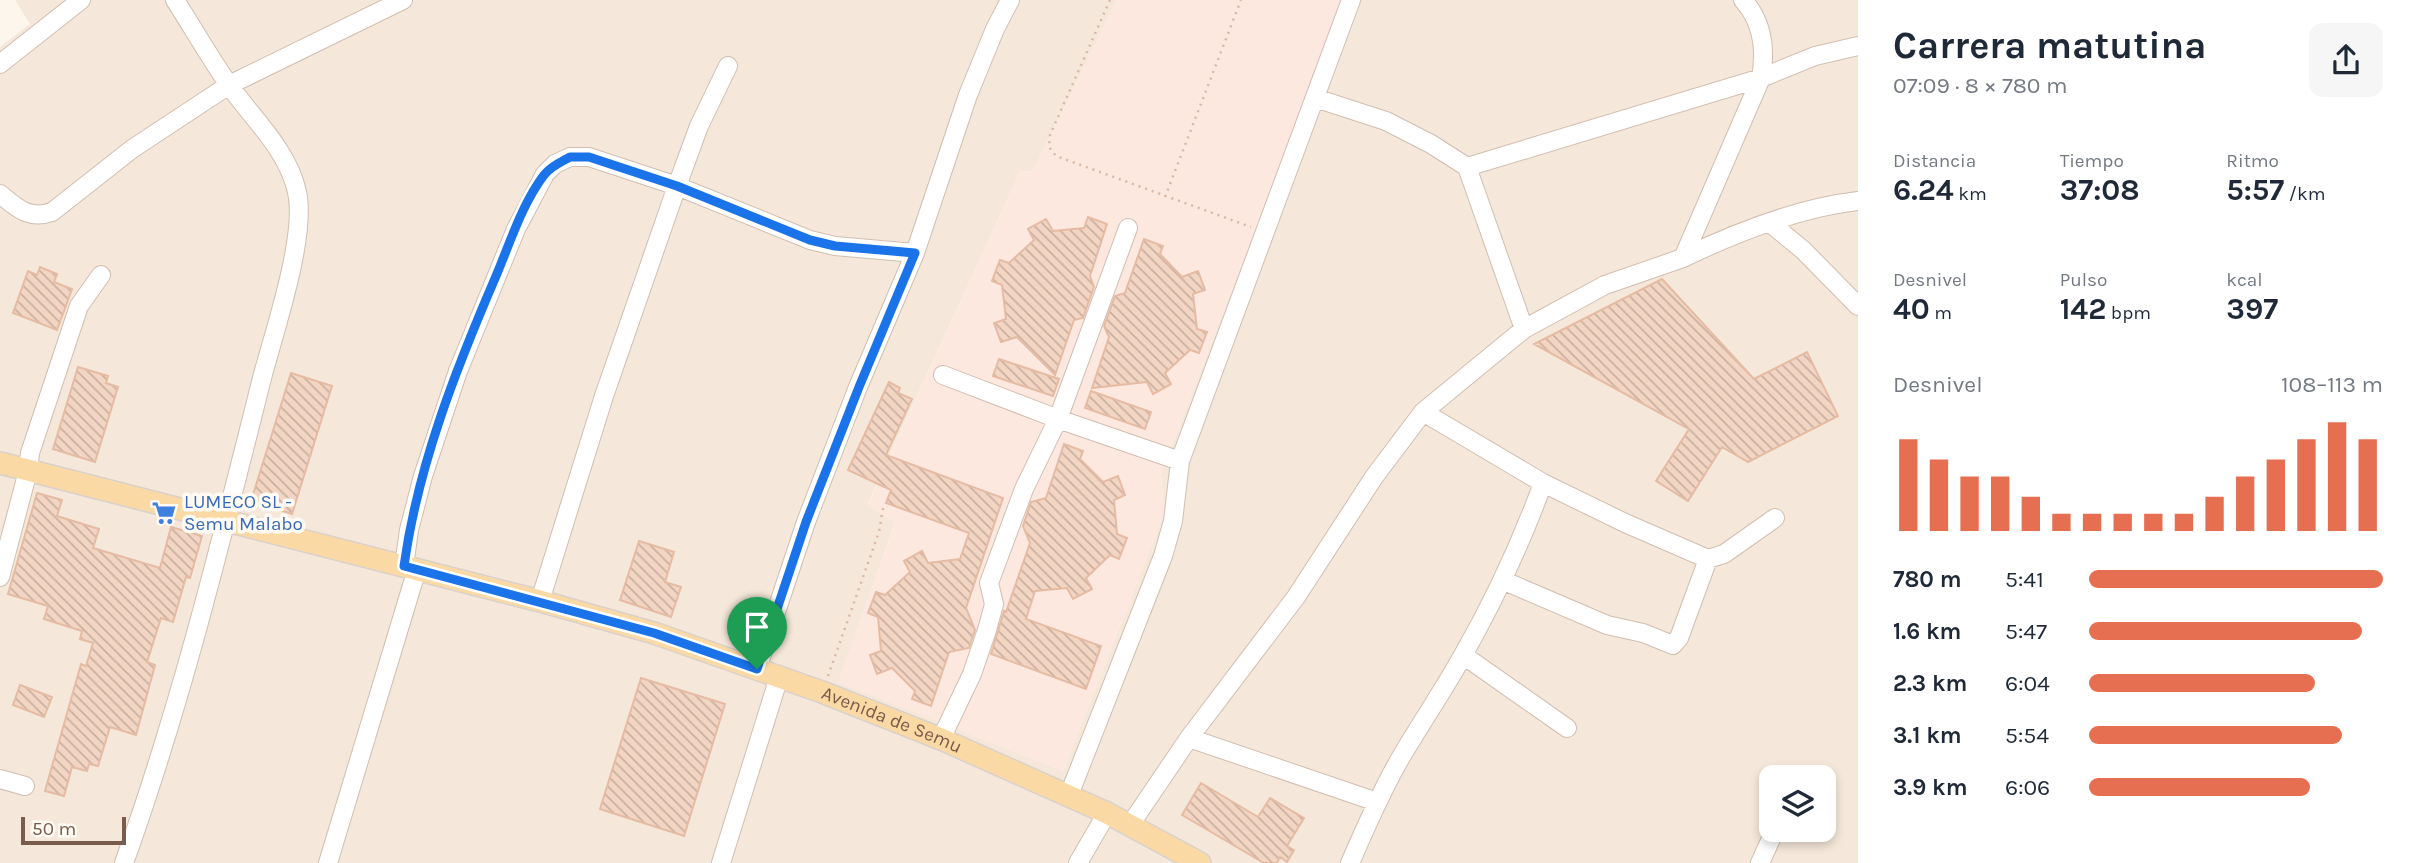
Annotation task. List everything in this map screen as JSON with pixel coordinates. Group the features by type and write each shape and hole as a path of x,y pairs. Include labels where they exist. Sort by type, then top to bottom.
{"main road":[{"name":"Avenida de Semu","path":"0,463 540,601 654,633 822,692 941,739 1107,813 1200,863"}],"street":[{"path":"0,64 80,0"},
{"path":"124,863 227,522 285,292 296,240 299,208 292,174 229,85 175,0"},
{"path":"0,194 26,213 40,216 52,212 132,149 229,85 403,0"},
{"path":"757,669 806,522 915,253 968,95 1010,0"},
{"path":"1069,795 1163,556 1173,521 1180,461 1351,0"},
{"path":"1683,258 1761,78 1765,58 1758,20 1743,0"},
{"path":"1467,167 1761,78 1815,56 1858,46"},
{"path":"540,601 604,396 677,186 699,126 728,66"},
{"path":"1315,98 1386,121 1432,144 1467,167 1524,329"},
{"path":"328,863 411,568 409,530 422,476 458,370 516,229 545,174 555,164 570,157 589,157 677,186 810,240 835,246 915,253"},
{"path":"1130,825 1189,738 1296,597 1374,477 1423,412 1524,329 1605,285 1683,258 1721,240 1770,223 1819,208 1858,201"},
{"path":"1770,223 1803,250 1858,306"},
{"path":"941,739 972,674 987,630 994,604 989,583 1024,489 1058,419 1128,228"},
{"path":"0,578 28,471 30,453 79,306 102,275"},
{"path":"943,375 1058,419 1180,461"},
{"path":"1423,412 1543,483 1708,559 1724,554 1775,518"},
{"path":"1350,863 1377,802 1463,655 1502,580 1543,483"},
{"path":"1502,580 1607,625 1643,633 1673,645 1679,638 1708,559"},
{"path":"1463,655 1567,729"},
{"path":"721,863 779,677"},
{"path":"1189,738 1377,802"},
{"path":"0,779 25,786"},
{"path":"1078,863 1107,813"},
{"path":"1760,863 1770,842"}],"path":[{"path":"1110,0 1050,135 1049,147 1056,156 1264,232"},
{"path":"1165,197 1241,0"},
{"path":"822,692 879,531 883,508"}],"shaded area":[{"path":"15,0 1117,0 1033,171 1020,172 868,503 895,523 839,681 1063,771 1164,513 1161,474 1343,0 1858,0 1858,863 0,863 0,47 30,24"},
{"path":"1117,0 1343,0 1161,474 1164,513 1063,771 838,682 895,524 868,504 1020,172 1033,171"}],"building":[{"path":"1088,217 1107,224 1090,276 1094,287 1083,318 1074,320 1055,375 1017,337 1001,342 994,323 1006,319 1002,285 992,281 1000,260 1009,263 1034,240 1028,229 1046,219 1053,231 1084,228"},
{"path":"1144,239 1163,246 1160,254 1182,277 1198,271 1205,290 1193,294 1197,329 1207,332 1199,353 1190,350 1165,373 1171,384 1153,394 1147,382 1092,388 1109,337 1104,326 1115,296 1125,293"},
{"path":"40,267 57,274 54,282 72,289 57,330 13,313 28,271 37,275"},
{"path":"1662,279 1754,379 1807,352 1838,416 1748,462 1722,447 1688,501 1656,481 1689,429 1534,344"},
{"path":"999,359 1059,379 1053,396 993,376"},
{"path":"78,367 108,376 106,383 118,387 95,462 53,449"},
{"path":"291,373 332,386 292,514 251,501"},
{"path":"889,382 900,388 898,393 912,399 886,455 1003,498 966,608 975,630 969,648 949,652 931,706 912,699 915,691 892,668 877,674 870,655 881,651 878,617 868,613 876,592 885,595 910,572 904,561 922,551 928,563 960,559 969,533 886,503 891,490 848,470"},
{"path":"1091,391 1151,412 1145,429 1085,408"},
{"path":"1064,444 1083,451 1080,459 1103,482 1118,476 1125,495 1114,500 1117,534 1127,538 1119,559 1110,555 1086,578 1092,589 1073,599 1067,588 1035,591 1026,619 1101,646 1086,689 991,654 1030,543 1023,526 1031,502 1046,498"},
{"path":"37,493 62,500 57,516 99,529 93,548 160,568 171,527 202,536 173,622 161,618 147,662 155,665 136,735 110,727 98,766 89,764 87,771 72,767 64,796 45,791 81,664 86,666 93,643 80,639 82,631 44,619 48,606 8,594"},
{"path":"639,541 674,552 665,582 681,587 671,617 620,600"},
{"path":"641,678 725,704 684,836 600,809"},
{"path":"20,685 52,697 44,717 13,705"},
{"path":"1201,783 1258,817 1270,798 1304,818 1287,846 1294,850 1287,862 1280,857 1277,863 1264,863 1182,815"}],"place":[{"name":"LUMECO SL - Semu Malabo","path":"164,513"}],"route":[{"path":"570,157 589,157 677,186 810,240 835,246 915,253 806,522 757,669 654,633 404,566 409,530 422,476 483,306 531,196 545,174 555,164 570,157"}]}
